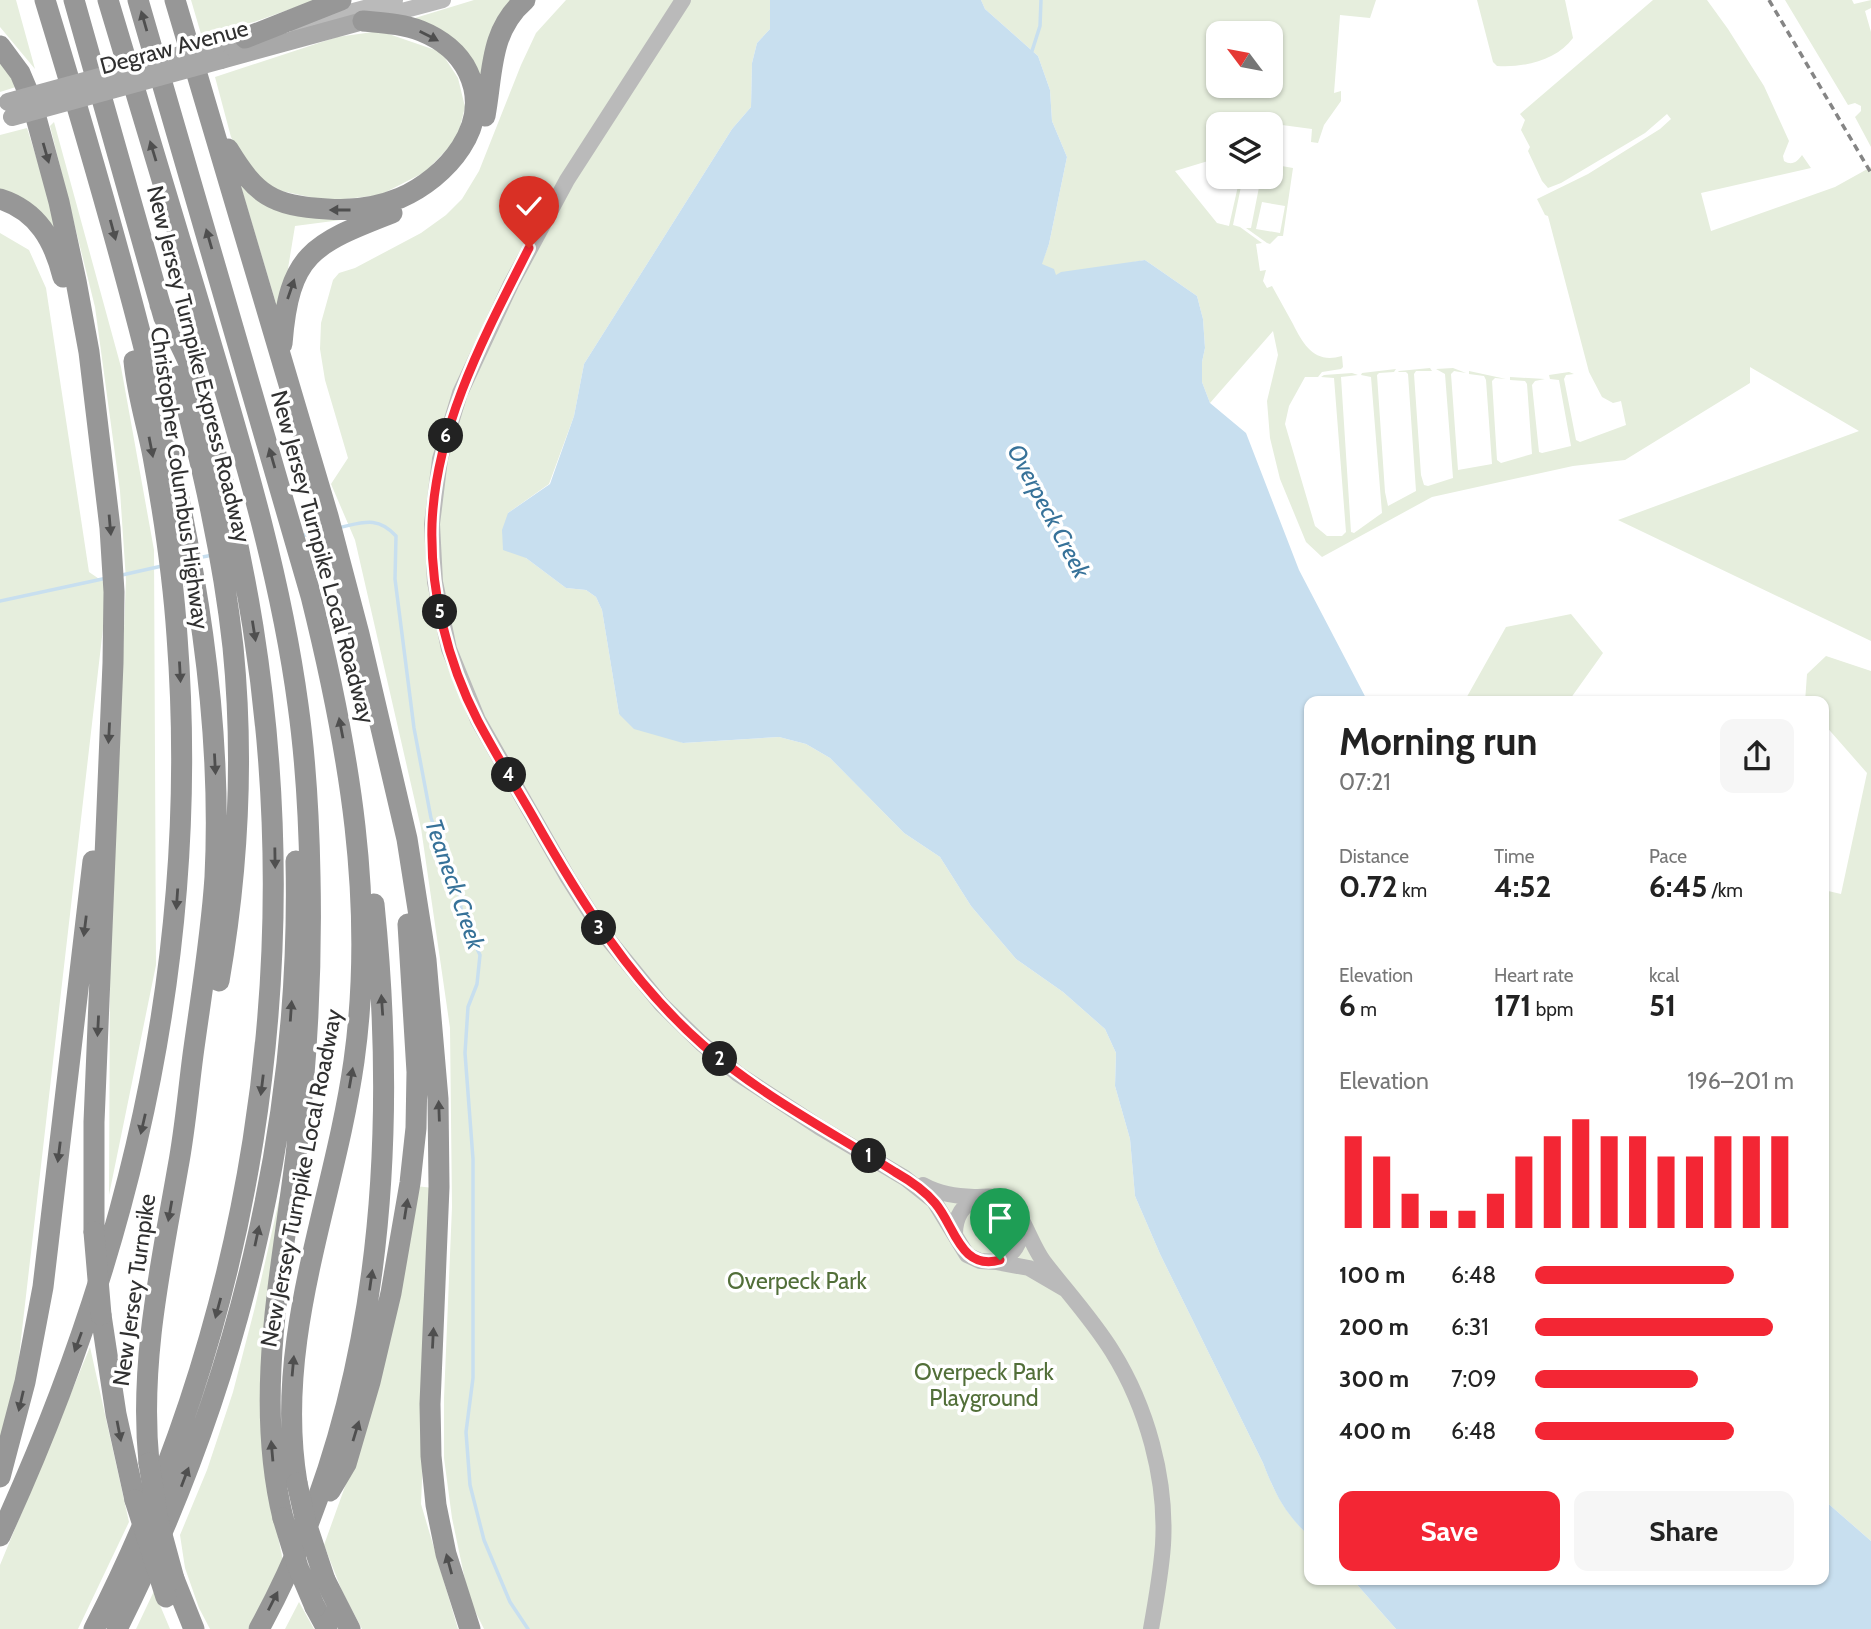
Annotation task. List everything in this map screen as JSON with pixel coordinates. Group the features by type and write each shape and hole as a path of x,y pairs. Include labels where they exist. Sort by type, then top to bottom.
{"highway":[{"path":"46,0 127,282 164,428 178,548 194,575 212,719 216,829 210,938 193,1053 187,1119"},
{"name":"New Jersey Turnpike Express Roadway","path":"74,0 232,566 237,701 237,829 230,912 219,979 205,1055 187,1119"},
{"name":"New Jersey Turnpike Express Roadway","path":"108,0 264,530 288,639 302,732 310,873 309,1011 269,1397 271,1452 283,1518 294,1556 327,1629"},
{"name":"New Jersey Turnpike Local Roadway","path":"138,0 299,554 326,658 353,795 362,923 359,1016 349,1089 297,1332 291,1414 297,1483 306,1523 326,1580 350,1629"},
{"path":"245,38 341,0"},
{"path":"281,356 288,294 299,270 314,251 340,234 424,198 456,172 473,150 485,117 498,37 510,15 525,0"},
{"path":"176,1 336,544 403,819 418,903 437,1070 439,1187 430,1404 433,1482 446,1554 470,1629"},
{"path":"212,124 248,181 264,193 287,203 328,210 364,209 393,201 418,188 448,165 467,138 475,112 473,85 459,57 437,39 412,28 363,21"},
{"path":"0,46 26,85 52,175 89,352 107,493 114,592 113,663 93,1134 94,1232 101,1315 116,1414 135,1500 188,1629"},
{"path":"0,199 30,215 51,241 60,265 91,384"},
{"name":"Christopher Columbus Highway","path":"0,1536 59,1394 100,1279 131,1174 157,1055 174,933 181,825 181,690 172,579 178,548"},
{"path":"94,1629 149,1508 198,1378 228,1273 258,1113 272,980 274,819 265,712 232,566"},
{"path":"117,1629 161,1536 205,1421 241,1304 265,1197 281,1103 290,1022 296,900 294,810 302,732"},
{"path":"303,1535 346,1464 360,1419 391,1293 413,1157 417,1100 414,998 403,878 387,781 384,745"},
{"path":"0,1477 25,1382 42,1296 96,830 108,762"},
{"path":"259,1629 303,1535 334,1448 355,1369 370,1291 382,1182 385,1100 380,978 371,872 353,795"},
{"name":"New Jersey Turnpike","path":"187,1119 149,1342 146,1396 149,1463 170,1588 194,1629"}],"main road":[{"name":"Degraw Avenue","path":"5,111 219,53 363,21"},
{"name":"Degraw Avenue","path":"219,53 245,38"}],"street":[{"name":"Degraw Avenue","path":"245,38 395,0"},
{"name":"Degraw Avenue","path":"363,21 443,0"},
{"path":"683,0 567,180 511,284 460,393 440,459 432,524 435,582 449,649 478,720 572,884 603,933 642,982 701,1043 738,1074 819,1127 905,1178 934,1201 967,1255 981,1261 1029,1268 1065,1289"},
{"path":"905,1178 941,1193 992,1196 1008,1202 1016,1210 1036,1253 1097,1329 1129,1382 1151,1441 1159,1478 1163,1543 1151,1629"},
{"path":"956,1234 957,1218 961,1211 969,1202 979,1197"},
{"path":"996,1262 1017,1247 1022,1224"}],"green space":[{"path":"0,0 16,0 35,69 0,27"},
{"path":"191,0 316,0 254,22 201,34"},
{"path":"474,0 518,0 483,94 448,39 415,18"},
{"name":"Overpeck Park","path":"566,0 770,0 770,29 757,43 752,63 751,107 732,129 584,364 574,416 549,484 508,513 526,558 566,588 586,590 596,597 602,610 619,714 683,743 779,737 806,744 830,758 904,833 940,857 971,906 1016,959 1063,992 1105,1029 1116,1053 1115,1086 1130,1139 1135,1196 1160,1254 1277,1494 1287,1511 1304,1530 1304,1585 1357,1585 1396,1629 484,1629 469,1599 452,1518 444,1458 452,1207 450,1028 421,828 355,540 331,484 348,458 325,380 320,349 321,323 333,280 339,273 355,268 421,233 446,215 462,199 479,171 536,33"},
{"path":"981,0 1376,0 1370,18 1340,15 1334,93 1341,91 1341,101 1324,125 1318,143 1311,142 1312,129 1283,125 1283,112 1206,112 1206,162 1175,171 1217,223 1229,226 1237,189 1240,189 1233,225 1262,243 1256,244 1260,271 1266,270 1263,281 1267,288 1272,286 1306,346 1324,357 1342,356 1341,369 1322,372 1318,377 1305,377 1289,406 1285,424 1315,526 1327,536 1342,536 1346,532 1334,378 1321,377 1324,375 1358,375 1341,377 1351,532 1354,533 1382,513 1371,377 1361,375 1362,373 1396,369 1394,372 1377,375 1388,506 1416,491 1408,374 1399,371 1430,368 1432,371 1416,371 1414,374 1421,475 1424,485 1428,486 1453,478 1445,374 1436,369 1453,368 1466,373 1454,371 1451,374 1458,470 1492,464 1486,380 1484,376 1469,374 1469,371 1506,379 1495,378 1492,381 1497,460 1501,463 1532,454 1527,384 1525,381 1510,380 1510,377 1545,379 1535,381 1532,385 1539,452 1571,446 1559,380 1550,379 1549,375 1569,372 1574,374 1566,375 1564,379 1576,440 1580,442 1626,425 1621,401 1613,403 1602,397 1589,372 1548,216 1537,199 1588,174 1660,129 1671,119 1667,114 1645,133 1548,188 1528,151 1530,147 1521,130 1525,120 1520,114 1653,0 1707,0 1764,86 1789,141 1783,156 1784,161 1794,162 1802,155 1811,168 1701,193 1711,231 1835,187 1871,167 1871,641 1618,520 1859,431 1750,367 1750,383 1625,460 1573,466 1432,497 1322,557 1306,542 1280,479 1270,438 1267,401 1278,355 1273,331 1210,403 1202,382 1205,348 1203,319 1197,296 1145,260 1056,276 1041,265 1049,244 1067,157 1052,121 1050,90 1038,56 985,9"},
{"path":"1477,0 1565,0 1573,38 1558,52 1539,61 1518,66 1497,66 1493,62"},
{"path":"1785,0 1852,0 1854,4 1871,0 1871,8 1865,11 1871,32 1871,147 1855,117 1861,111 1861,106 1855,103 1848,105"},
{"path":"380,31 441,52 458,78 465,107 457,139 425,172 380,195 328,201 277,190 247,169 231,137 215,77 337,37"},
{"path":"0,63 19,86 0,92"},
{"path":"54,122 121,367 154,550 156,965 109,1195 110,974 126,580 120,491 95,307 50,126"},
{"path":"27,128 60,233 30,205 0,190 0,135"},
{"path":"1283,166 1293,168 1283,236 1278,236 1270,244 1246,228 1251,228 1259,189 1283,189","holes":["1262,202 1285,206 1280,233 1256,229"]},
{"path":"239,180 364,217 295,226 280,317"},
{"path":"0,233 29,250 46,288 89,572 108,585 12,1417 0,1446"},
{"path":"1571,614 1603,653 1572,696 1467,696 1506,627"},
{"path":"1826,656 1871,671 1871,1541 1829,1504 1829,891 1841,894 1867,773 1829,730 1829,696 1805,696 1807,674"},
{"path":"415,1186 434,1188 421,1504 458,1629 362,1629 342,1591 324,1545 357,1453"},
{"path":"282,1187 272,1507 283,1561 248,1629 210,1629 199,1608 185,1568 180,1535 207,1470 233,1392"},
{"path":"90,1347 129,1522 78,1629 0,1629 0,1565"},
{"path":"154,1591 170,1629 136,1629"},
{"path":"299,1602 314,1629 285,1629"}],"water":[{"name":"Overpeck Creek","path":"770,0 981,0 985,9 1038,56 1050,90 1052,121 1067,157 1049,244 1042,264 1054,269 1056,275 1061,272 1145,260 1197,296 1203,319 1205,348 1202,382 1210,403 1246,433 1299,570 1365,696 1304,696 1304,1531 1277,1494 1160,1254 1135,1196 1130,1139 1115,1086 1116,1053 1105,1029 1063,992 1016,959 971,906 940,857 904,833 830,758 806,744 779,737 683,743 634,729 619,714 602,610 596,597 586,590 566,588 526,558 503,550 502,530 508,513 550,484 574,416 584,364 732,129 751,107 752,63 757,43 770,29"},
{"path":"1829,1504 1871,1541 1871,1629 1396,1629 1357,1585 1829,1585"}],"waterway":[{"path":"1032,51 1040,26 1041,0"},
{"name":"Teaneck Creek","path":"337,528 369,522 382,525 396,536 395,579 414,728 431,818 459,893 462,916 480,955 477,984 468,1007 465,1053 473,1159 473,1378 466,1432 470,1485 484,1540 510,1602 528,1629"},
{"name":"Teaneck Creek","path":"300,536 323,531"},
{"name":"Teaneck Creek","path":"197,558 213,555"},
{"name":"Teaneck Creek","path":"122,575 162,566"},
{"name":"Teaneck Creek","path":"0,601 107,578"}],"railway":[{"path":"1769,0 1871,173"}],"route":[{"path":"529,248 460,393 440,459 432,524 435,582 440,614 449,649 478,720 568,878 603,933 661,1004 738,1074 819,1127 905,1178 934,1201 967,1255 984,1262 1000,1260"}],"park label":[{"name":"Overpeck Park Playground","path":"984,1385"}]}
